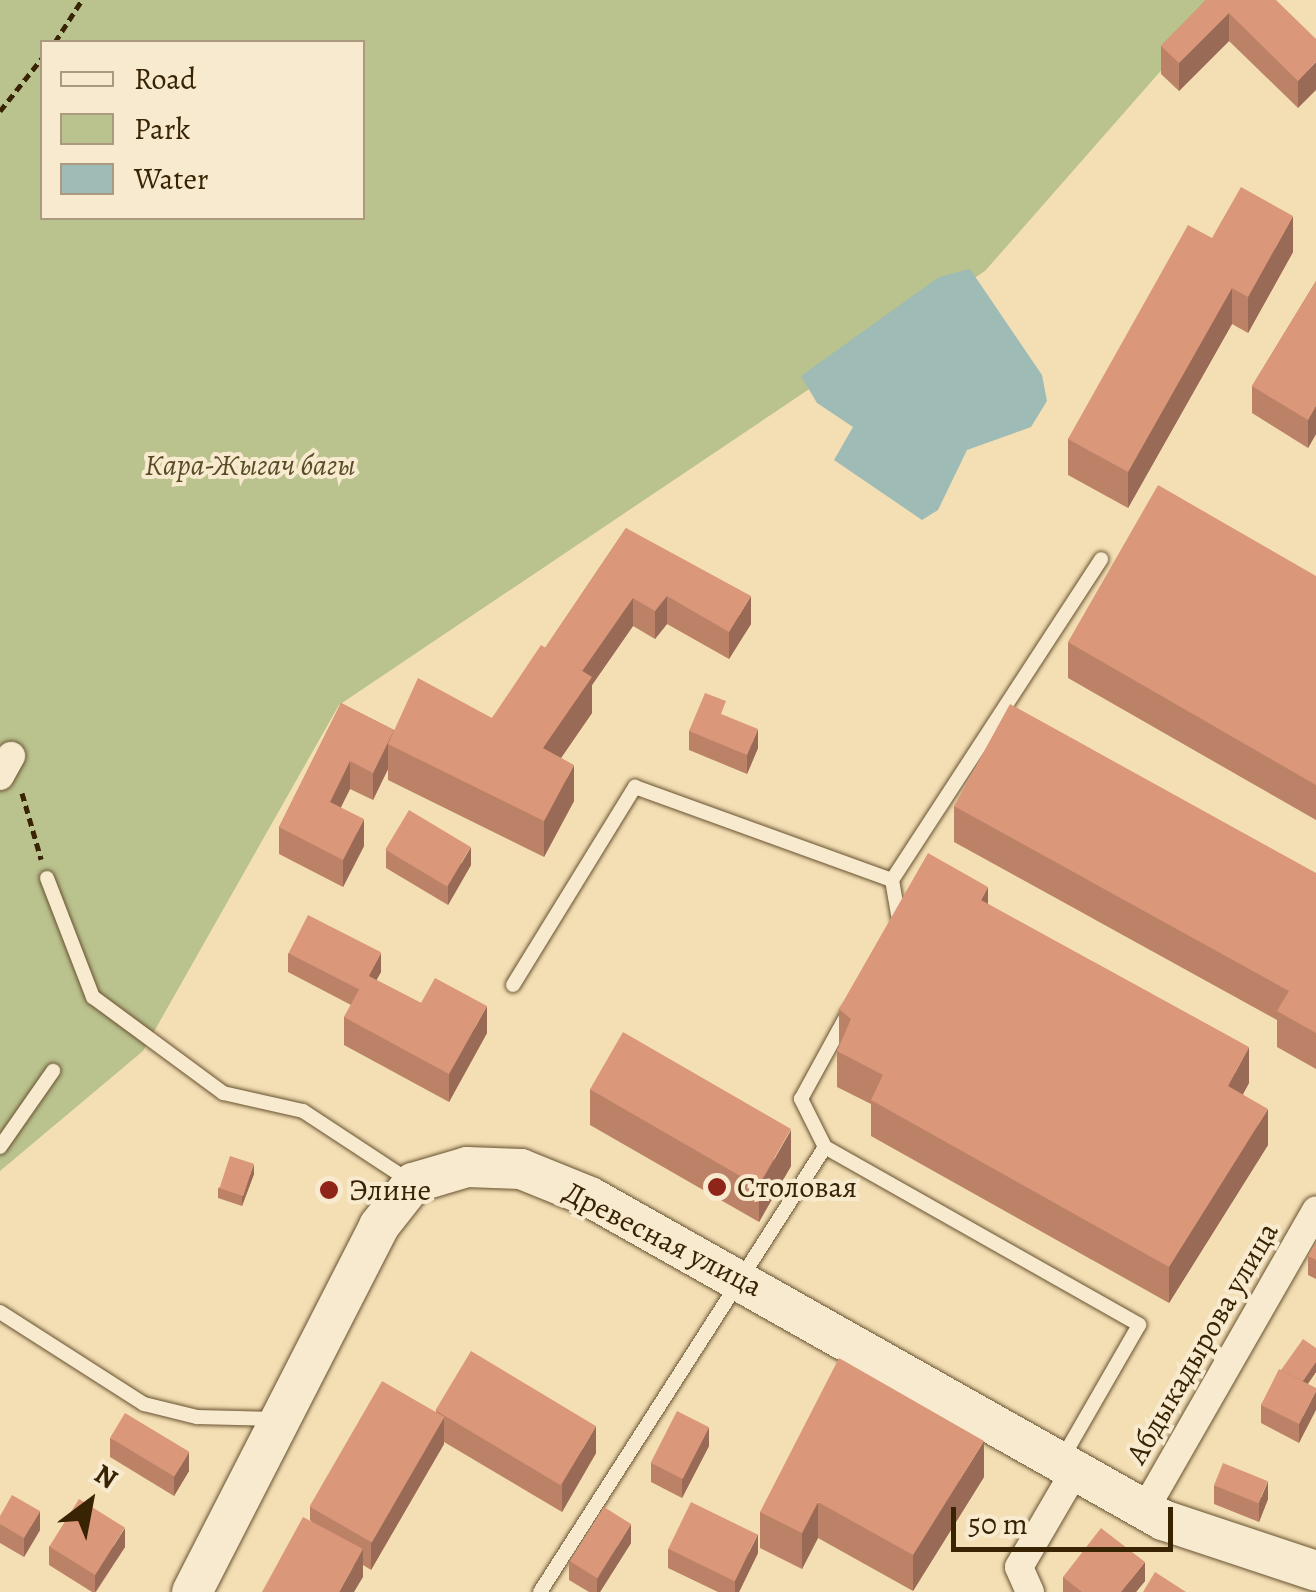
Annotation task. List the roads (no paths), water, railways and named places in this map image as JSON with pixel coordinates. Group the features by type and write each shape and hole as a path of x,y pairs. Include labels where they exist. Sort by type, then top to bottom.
{"street":[{"name":"Древесная улица","path":"413,1183 468,1167 521,1169 744,1278 1145,1509 1316,1571"},
{"path":"192,1592 379,1226 413,1183"},
{"name":"Абдыкадырова улица","path":"1145,1509 1316,1210"},
{"path":"1030,1592 1019,1567 1069,1465"}],"lane":[{"path":"892,880 1101,559"},
{"path":"513,985 635,786 892,880"},
{"path":"47,878 93,997 223,1093 303,1111 413,1183"},
{"path":"892,880 903,912 894,930"},
{"path":"857,997 801,1099 825,1147 1140,1325 1069,1465"},
{"path":"0,1147 53,1071"},
{"path":"540,1592 825,1147"},
{"path":"0,1312 144,1404 196,1417 280,1420"}],"water":[{"path":"970,269 1042,375 1047,401 1031,427 967,450 938,510 922,520 834,460 853,427 817,403 801,376 939,277"}],"place":[{"name":"Столовая","path":"717,1187"},
{"name":"Элине","path":"329,1190"}],"park label":[{"name":"Кара-Жыгач багы","path":"250,465"}]}
